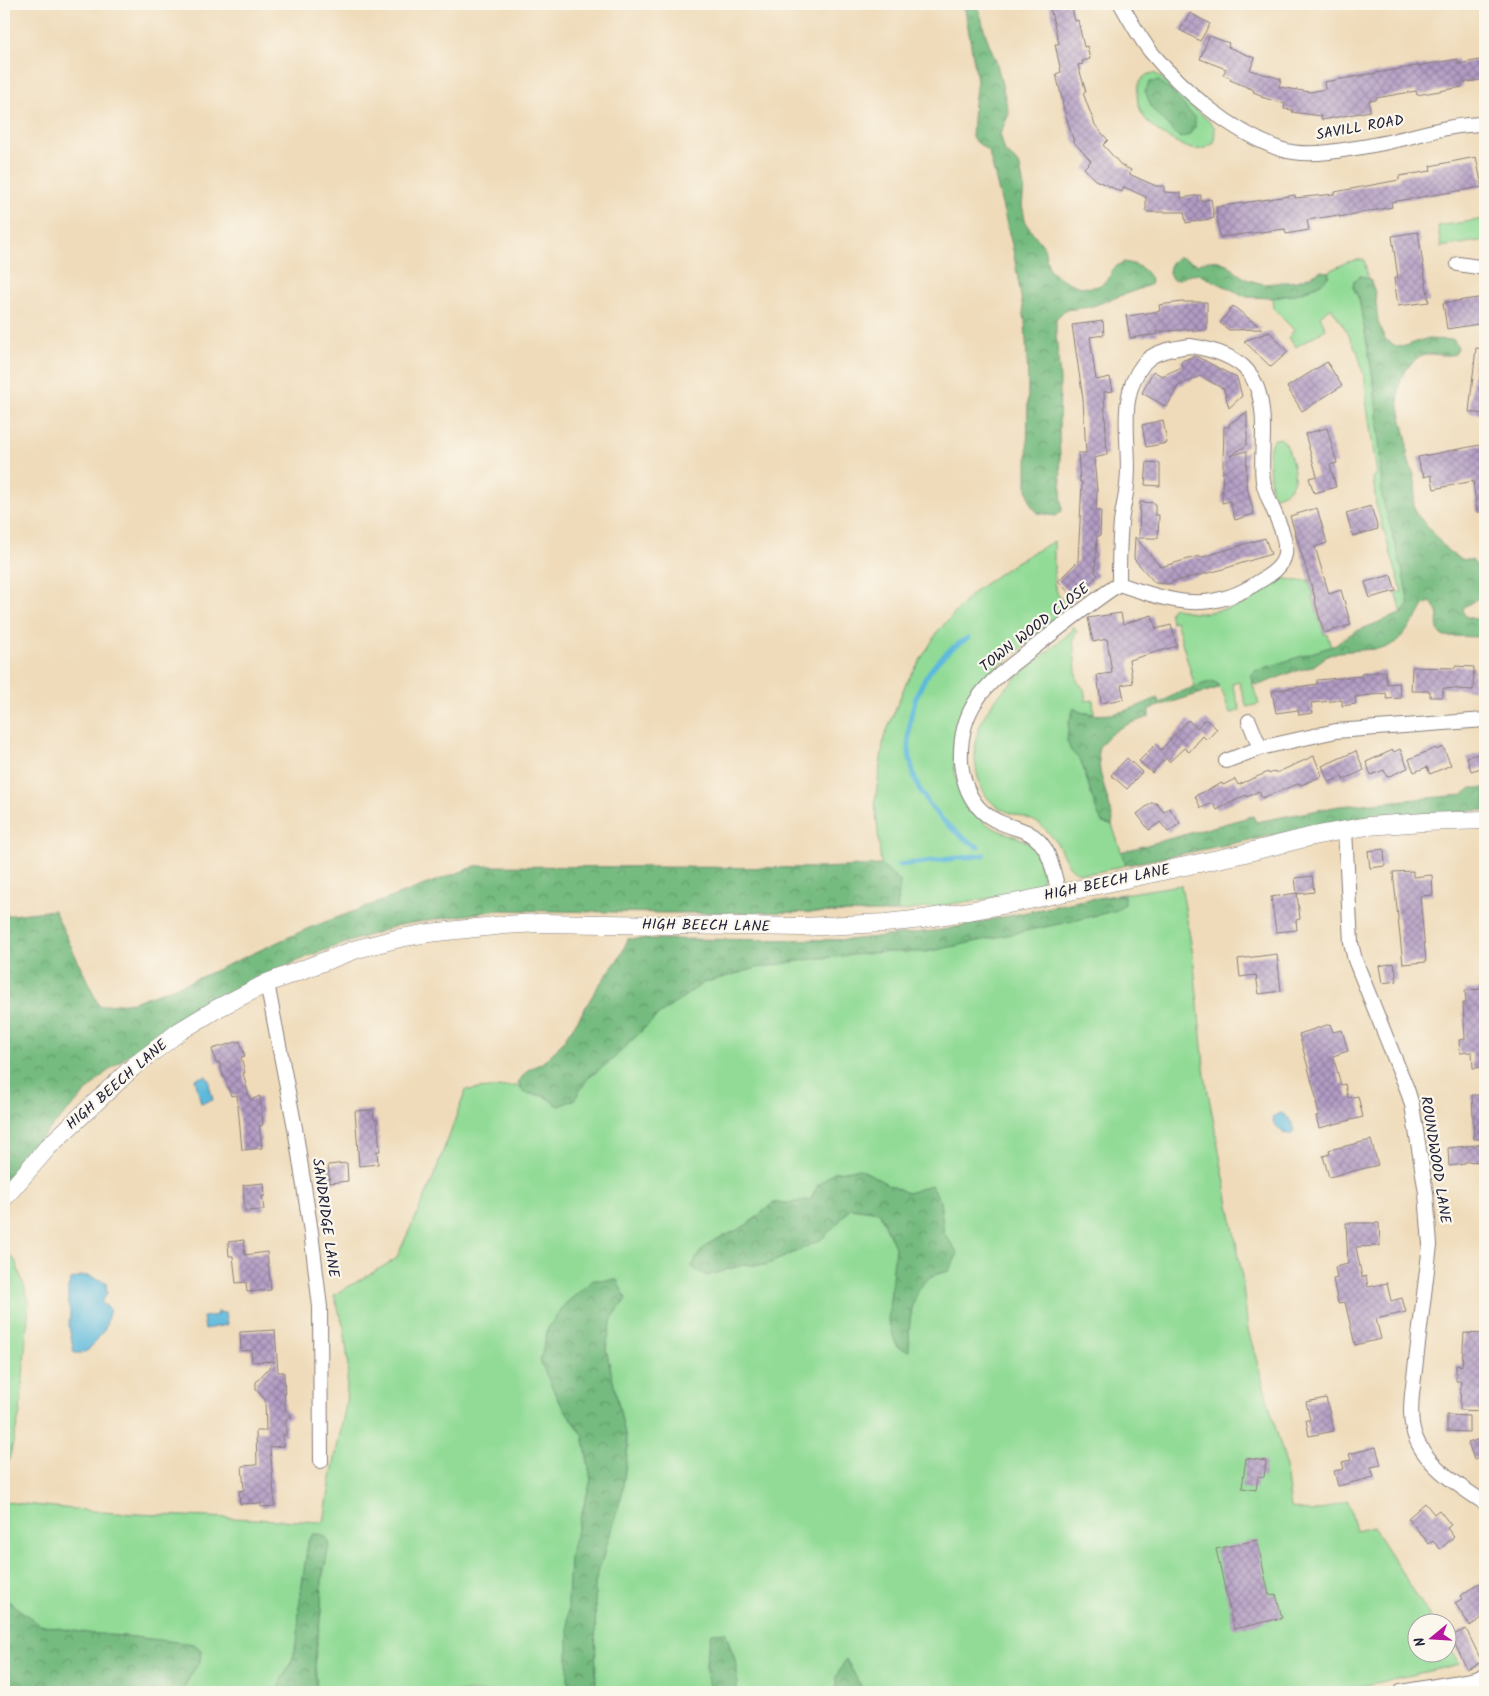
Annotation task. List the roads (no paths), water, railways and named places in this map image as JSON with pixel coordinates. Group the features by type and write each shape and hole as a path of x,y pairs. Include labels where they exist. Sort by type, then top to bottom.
{"street":[{"name":"SAVILL ROAD","path":"1121,4 1139,35 1151,51 1168,72 1189,92 1236,127 1281,150 1303,153 1326,152 1392,141 1449,128 1485,124"},
{"path":"1458,264 1485,268"},
{"path":"1190,346 1210,349 1230,358 1248,370 1257,386 1262,405 1263,483 1280,529 1285,555 1280,565 1270,575 1247,590 1228,599 1207,602 1177,601 1157,597 1120,584 1121,522 1127,485 1129,454 1125,423 1128,398 1134,380 1145,362 1154,355 1171,349 1190,346"},
{"name":"TOWN WOOD CLOSE","path":"1059,893 1051,859 1045,847 1036,838 1023,831 993,820 974,801 966,787 962,772 962,737 975,703 986,687 1065,622 1120,584"},
{"path":"1226,761 1260,748 1336,731 1485,720"},
{"path":"1249,721 1260,748"},
{"name":"HIGH BEECH LANE","path":"4,1198 48,1147 133,1067 187,1026 267,983 357,949 400,938 474,928 539,924 802,927 885,923 953,915 1241,854 1313,836 1368,826 1415,822 1485,820"},
{"name":"ROUNDWOOD LANE","path":"1345,830 1351,942 1361,977 1412,1105 1429,1220 1430,1245 1412,1394 1411,1413 1413,1431 1419,1444 1434,1464 1451,1480 1485,1503"},
{"name":"SANDRIDGE LANE","path":"267,983 290,1094 320,1307 322,1358 320,1461"},
{"path":"1401,1692 1485,1676"}],"water":[{"path":"206,1076 210,1082 213,1100 201,1103 195,1079"},
{"path":"1281,1113 1293,1125 1295,1131 1290,1136 1283,1133 1273,1122 1274,1116"},
{"path":"80,1276 89,1276 106,1282 107,1293 101,1302 110,1309 105,1329 96,1341 88,1350 82,1353 74,1353 69,1326 68,1288 71,1280"},
{"path":"218,1312 225,1313 227,1325 205,1329 203,1317 217,1315"}],"waterway":[{"path":"968,638 940,659 921,686 911,716 909,751 915,779 928,803 947,824 978,847"},
{"path":"899,865 984,855"}]}
